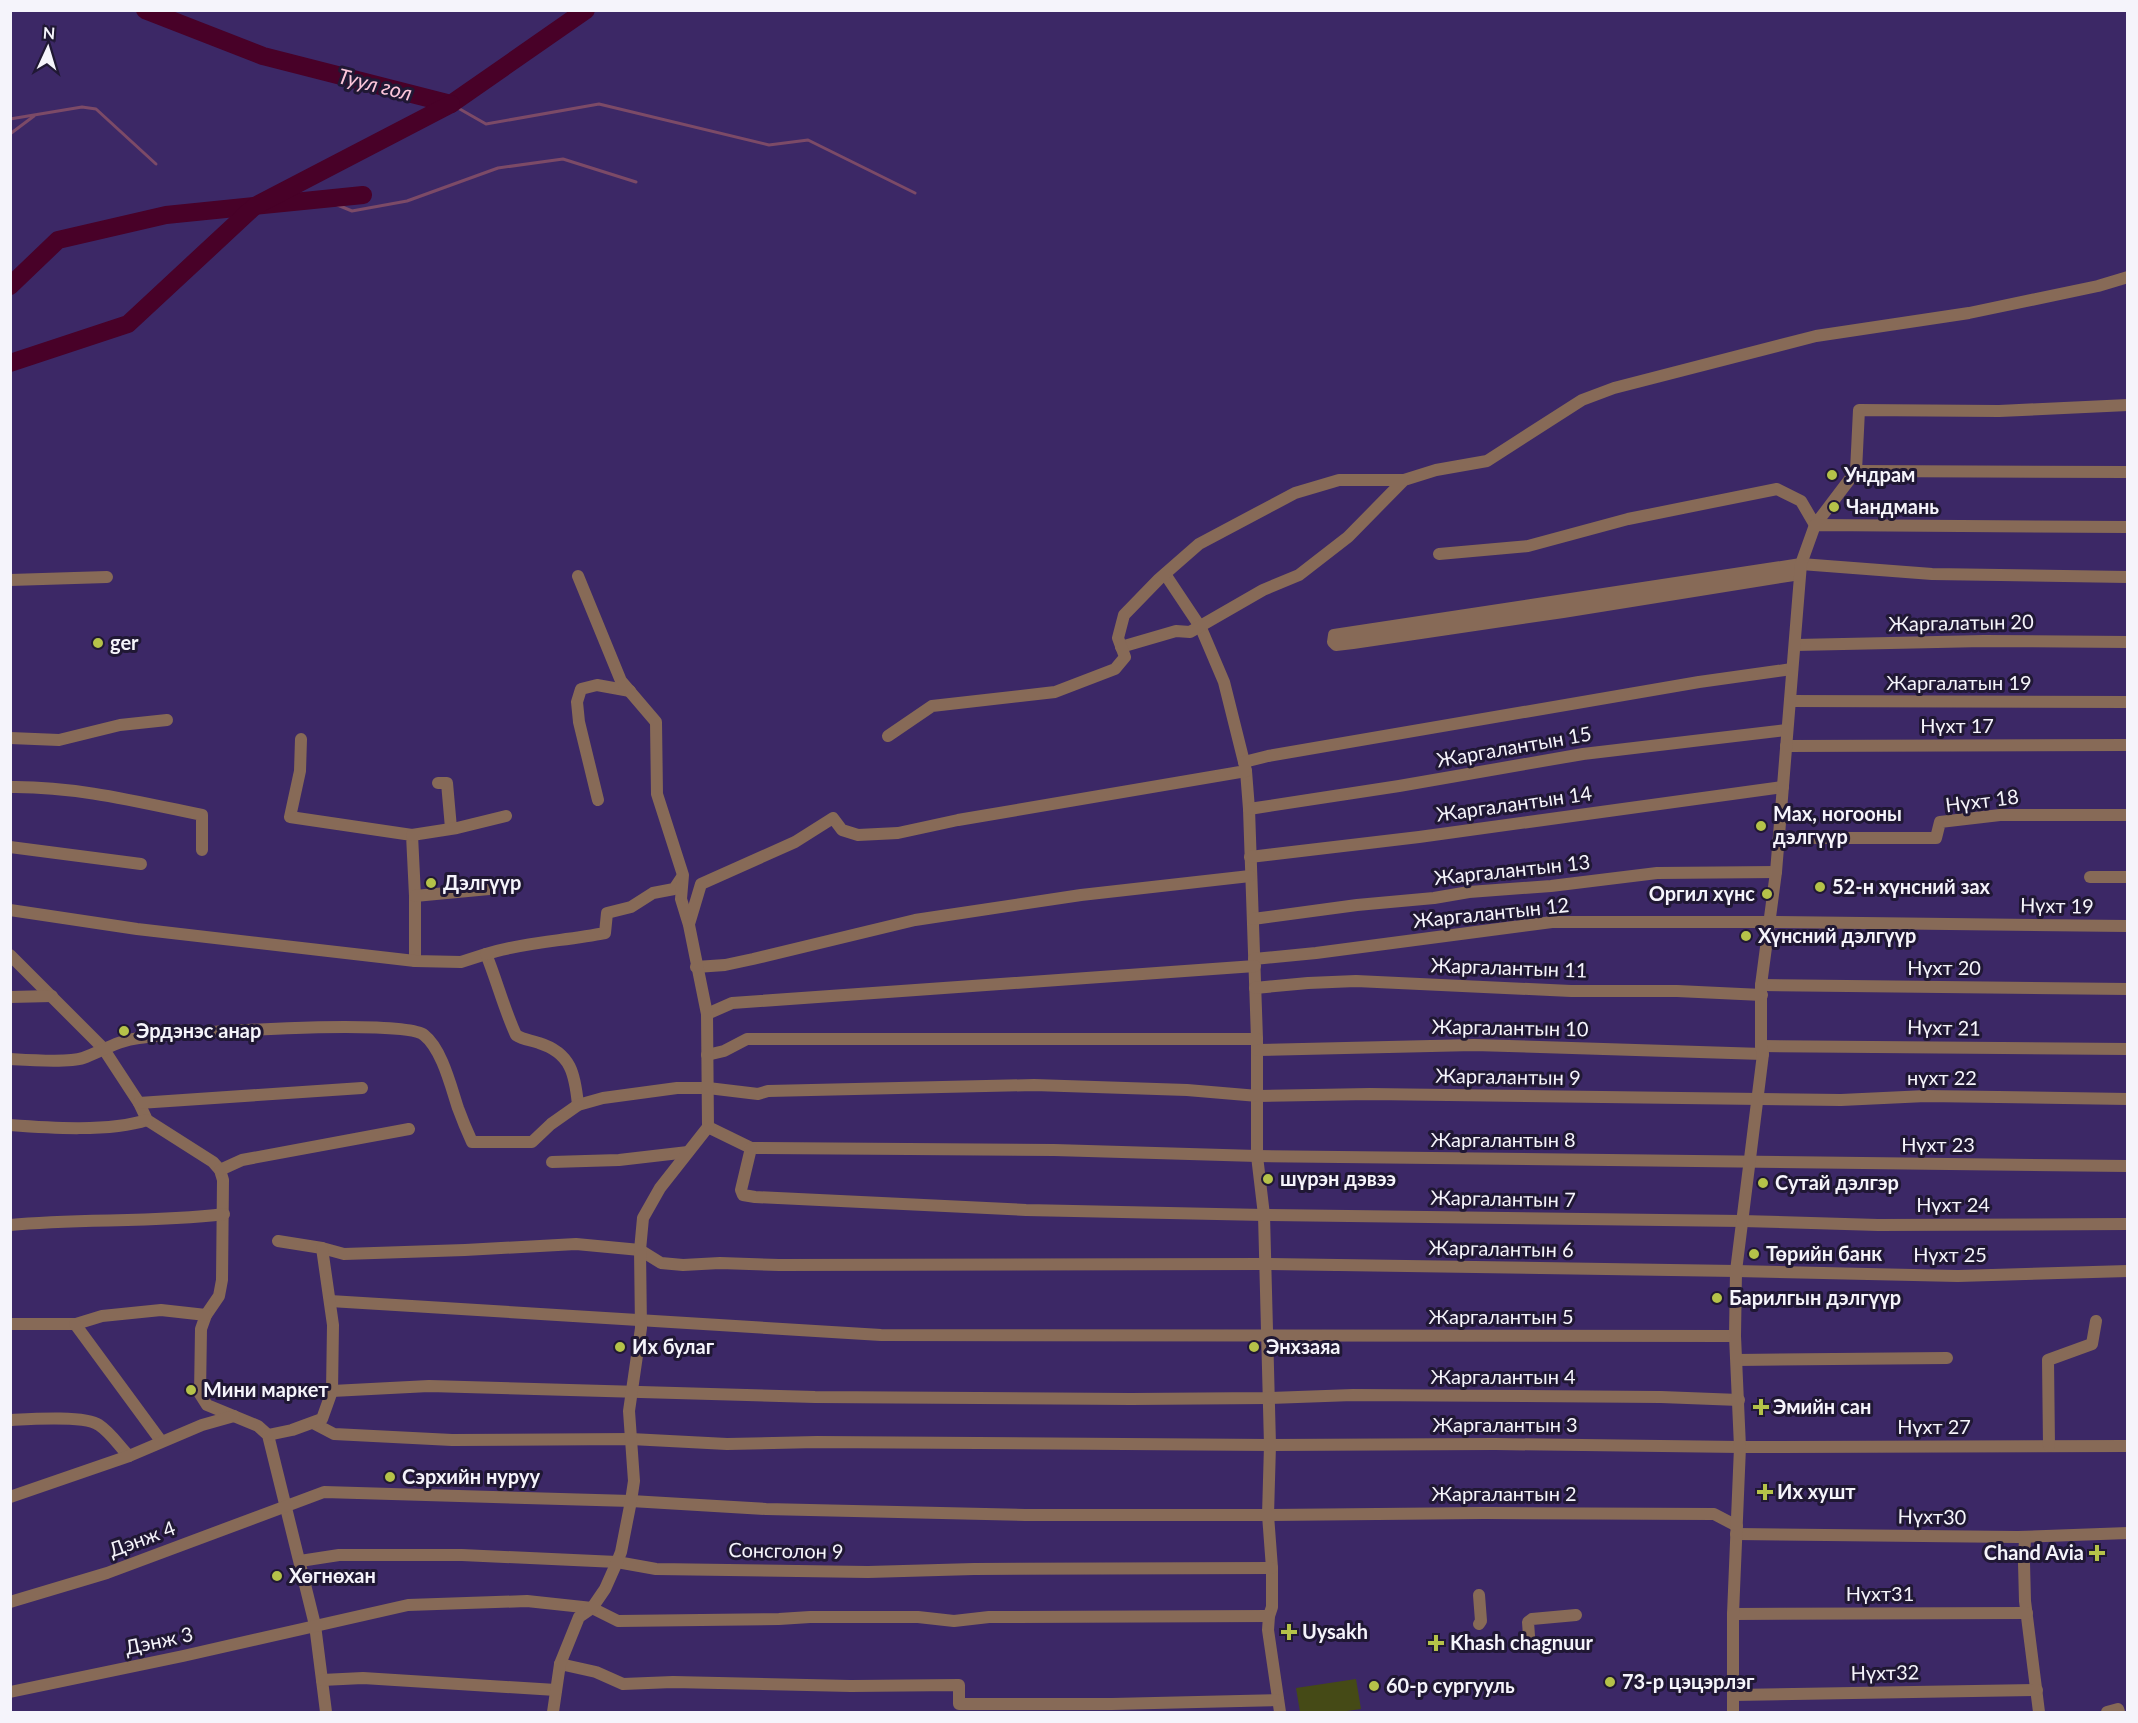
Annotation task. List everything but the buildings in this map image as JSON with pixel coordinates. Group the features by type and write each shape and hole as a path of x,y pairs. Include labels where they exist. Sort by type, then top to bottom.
{"street":[{"path":"888,736 932,706 1055,692 1115,669 1125,657 1118,638 1124,615 1165,574 1199,544 1295,493 1339,480 1404,480 1436,470 1487,461 1582,400 1614,388 1816,336 1969,313 2098,286 2127,277"},
{"path":"1733,1713 1733,1614 1740,1447 1736,1271 1762,1050 1761,990 1776,872 1786,730 1796,645 1800,569 1815,525 1856,471 1858,410 1998,411 2127,405"},
{"path":"1856,471 2127,472"},
{"path":"1121,647 1176,631 1190,632 1263,590 1299,575 1348,537 1404,480"},
{"path":"1439,554 1528,546 1628,519 1777,489 1801,501 1815,525"},
{"path":"1815,525 2127,527"},
{"path":"1562,606 1334,635 1334,642 1336,645 1353,643 1562,606 1800,569 2127,577"},
{"path":"1165,574 1200,626 1224,682 1245,767 1249,808 1257,1045 1257,1156 1264,1215 1266,1264 1267,1398 1270,1445 1268,1515 1272,1568 1272,1607 1268,1630 1280,1713"},
{"path":"553,1713 560,1664 579,1617 592,1608 605,1589 617,1562 631,1501 634,1481 629,1411 641,1319 640,1250 643,1218 660,1188 708,1127 707,1014 689,925 681,899 683,875 657,794 656,722 621,681 578,576"},
{"path":"10,580 107,578"},
{"name":"Жаргалатын 20","path":"1796,645 1984,641 2127,642"},
{"path":"689,925 701,884 795,842 833,818 842,830 858,835 898,833 1676,686 1792,669"},
{"path":"598,800 579,722 577,702 581,689 597,685 630,691"},
{"name":"Жаргалатын 19","path":"1790,702 2127,702"},
{"path":"10,738 59,740 120,725 167,720"},
{"name":"Жаргалантын 15","path":"1249,808 1399,786 1583,754 1786,730"},
{"path":"301,739 300,771 290,817 412,835 506,816"},
{"name":"Нүхт 17","path":"1786,747 2127,745"},
{"path":"438,783 447,783 451,828"},
{"name":"Жаргалантын 14","path":"1250,857 1419,837 1783,786"},
{"path":"10,787 57,789 108,796 202,815 202,850"},
{"name":"Нүхт 18","path":"1779,837 1936,838 1940,822 2000,814 2127,815"},
{"path":"412,835 416,961"},
{"path":"10,847 141,864"},
{"name":"Жаргалантын 13","path":"1253,919 1469,892 1551,886 1657,873 1776,872"},
{"path":"10,910 137,929 416,961 461,962 541,942 604,933 607,914 631,907 652,892 674,889 683,875"},
{"path":"696,967 725,965 753,959 915,920 1081,895 1250,876"},
{"path":"2090,877 2127,877"},
{"path":"415,896 489,889"},
{"name":"Жаргалантын 12","path":"707,1014 732,1003 1254,963 1552,922 1770,922"},
{"name":"Нүхт 19","path":"1770,922 2127,926"},
{"path":"10,1059 34,1061 81,1059 103,1048 136,1038 284,1028 407,1030 423,1034 442,1059 472,1142 532,1142 551,1124 578,1105 576,1087 567,1059 556,1050 516,1035 486,954"},
{"path":"10,955 103,1048 139,1103 147,1120 213,1162 220,1170 223,1180 224,1214 222,1280 219,1296 206,1315 201,1329 200,1394 207,1405 258,1426 268,1436 315,1625 327,1713"},
{"name":"Жаргалантын 11","path":"1255,988 1308,982 1356,981 1571,991 1761,990"},
{"name":"Нүхт 20","path":"1761,990 2127,989"},
{"path":"10,997 52,996"},
{"name":"Жаргалантын 10","path":"707,1055 724,1051 747,1039 1474,1045 1762,1050"},
{"name":"Нүхт 21","path":"1762,1050 2127,1049"},
{"name":"Жаргалантын 9","path":"578,1105 603,1098 666,1089 708,1088 759,1094 768,1091 1034,1085 1187,1090 1258,1096 1370,1094 1757,1099"},
{"path":"139,1103 362,1088"},
{"name":"нүхт 22","path":"1757,1099 1841,1100 1926,1096 2127,1099"},
{"path":"10,1125 129,1126 147,1120"},
{"path":"708,1127 751,1148"},
{"path":"220,1170 242,1160 410,1129"},
{"name":"Жаргалантын 8","path":"751,1148 1054,1150 1257,1156 1749,1161"},
{"name":"Жаргалантын 7","path":"751,1148 741,1190 743,1195 754,1197 1026,1210 1742,1221"},
{"path":"552,1162 619,1160 688,1152"},
{"name":"Нүхт 23","path":"1749,1161 1882,1165 2127,1166"},
{"path":"10,1225 52,1221 195,1218 224,1214"},
{"name":"Нүхт 24","path":"1742,1221 1878,1225 2127,1224"},
{"path":"278,1241 344,1254 576,1244 640,1250"},
{"path":"268,1436 322,1419 332,1391 333,1325 322,1248"},
{"name":"Жаргалантын 6","path":"640,1250 661,1263 683,1265 720,1263 779,1265 1266,1264 1736,1271"},
{"name":"Нүхт 25","path":"1736,1271 1958,1276 2127,1271"},
{"name":"Жаргалантын 5","path":"330,1301 881,1335 1736,1336"},
{"path":"10,1324 75,1324 102,1316 160,1310 206,1315"},
{"path":"2049,1446 2048,1360 2092,1344 2096,1321"},
{"path":"75,1324 162,1441"},
{"path":"1737,1360 1947,1358"},
{"name":"Жаргалантын 4","path":"332,1391 429,1386 827,1397 1267,1398 1353,1395 1649,1397 1739,1400"},
{"path":"10,1497 129,1456 202,1425 234,1416"},
{"path":"10,1420 37,1418 83,1420 97,1423 129,1456"},
{"name":"Жаргалантын 3","path":"313,1423 334,1434 452,1440 631,1439 727,1444 817,1442 1495,1444 1740,1447"},
{"name":"Нүхт 27","path":"1740,1447 2127,1446"},
{"name":"Дэнж 4","path":"10,1602 107,1573 324,1492 631,1501"},
{"name":"Жаргалантын 2","path":"631,1501 789,1510 1037,1515 1714,1514 1736,1530"},
{"name":"Нүхт30","path":"1736,1530 2025,1537 2127,1533"},
{"path":"2025,1537 2027,1613 2039,1713"},
{"name":"Сонсголон 9","path":"300,1561 339,1555 462,1556 617,1562 656,1569 868,1572 974,1569 1272,1568"},
{"path":"1479,1595 1481,1621 1479,1624"},
{"name":"Дэнж 3","path":"10,1692 408,1605 527,1601 592,1608 618,1621 779,1620 810,1617 918,1617 954,1621 989,1617 1269,1616"},
{"name":"Нүхт31","path":"1733,1614 2027,1613"},
{"path":"1529,1636 1528,1622 1532,1619 1576,1615"},
{"path":"560,1664 596,1672 623,1684 673,1682 851,1686 959,1684 959,1704 1112,1704 1278,1700"},
{"path":"322,1680 363,1678 556,1690"},
{"name":"Нүхт32","path":"1734,1695 2037,1690"},
{"path":"2107,1713 2118,1709 2119,1713"}],"green space":[{"path":"1356,1679 1361,1709 1340,1712 1300,1712 1296,1688"}],"waterway":[{"name":"Туул гол","path":"145,10 263,56 451,104 586,10"},
{"path":"451,104 486,124 599,104 769,145 808,140 915,193"},
{"path":"10,363 128,324 255,206 451,104"},
{"path":"10,119 82,107 96,109 156,164"},
{"path":"10,134 34,116"},
{"path":"323,199 352,211 407,201 498,168 563,159 636,182"},
{"path":"10,286 58,240 166,215 363,195"}],"place":[{"name":"Ундрам","path":"1832,475"},
{"name":"Чандмань","path":"1834,507"},
{"name":"ger","path":"98,643"},
{"name":"Мах, ногооны дэлгүүр","path":"1761,826"},
{"name":"Дэлгүүр","path":"431,883"},
{"name":"52-н хүнсний зах","path":"1820,887"},
{"name":"Оргил хүнс","path":"1767,894"},
{"name":"Хүнсний дэлгүүр","path":"1746,936"},
{"name":"Эрдэнэс анар","path":"124,1031"},
{"name":"шүрэн дэвээ","path":"1268,1179"},
{"name":"Сутай дэлгэр","path":"1763,1183"},
{"name":"Төрийн банк","path":"1754,1254"},
{"name":"Барилгын дэлгүүр","path":"1717,1298"},
{"name":"Их булаг","path":"620,1347"},
{"name":"Энхзаяа","path":"1254,1347"},
{"name":"Мини маркет","path":"191,1390"},
{"name":"Эмийн сан","path":"1761,1407"},
{"name":"Сэрхийн нуруу","path":"390,1477"},
{"name":"Их хушт","path":"1765,1492"},
{"name":"Chand Avia","path":"2097,1553"},
{"name":"Хөгнөхан","path":"277,1576"},
{"name":"Uysakh","path":"1289,1632"},
{"name":"Khash chagnuur","path":"1436,1643"},
{"name":"73-р цэцэрлэг","path":"1610,1682"},
{"name":"60-р сургууль","path":"1374,1686"}]}
